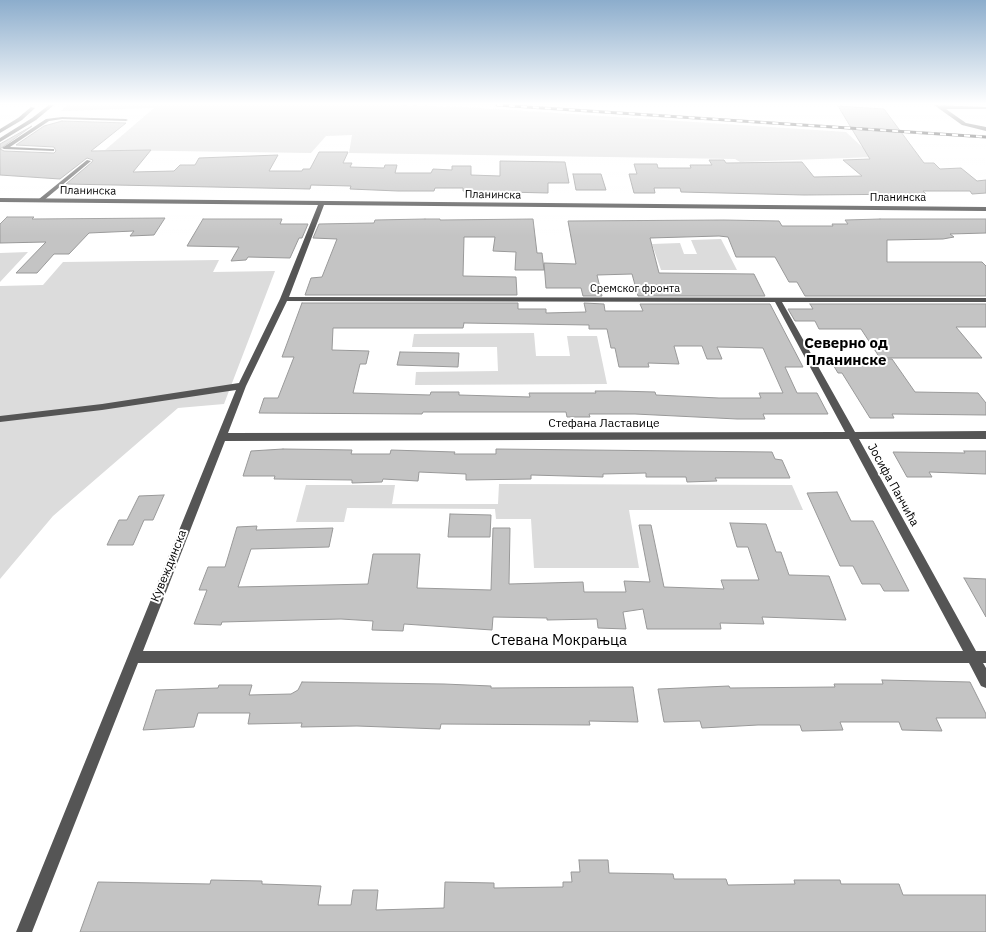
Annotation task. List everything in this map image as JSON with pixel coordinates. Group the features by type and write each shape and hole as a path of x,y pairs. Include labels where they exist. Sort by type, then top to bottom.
{"street":[{"name":"Планинска","path":"0,200 986,209"},
{"name":"Кувеждинска","path":"24,932 221,437 242,386 284,299 322,203"},
{"name":"Сремског фронта","path":"284,299 986,300"},
{"name":"Јосифа Панчића","path":"778,301 851,435 979,657 986,681"},
{"path":"0,419 242,386"},
{"name":"Стефана Ластавице","path":"221,437 986,435"},
{"name":"Стевана Мокрањца","path":"132,657 979,657"}],"lane":[{"path":"15,148 52,150"},
{"path":"41,200 89,162"}],"shaded area":[{"path":"107,148 315,148 311,153 105,150"},
{"path":"350,148 864,148 873,157 740,162 735,159 349,153"},
{"path":"721,239 737,270 661,270 652,244 680,243 684,254 697,254 691,240"},
{"path":"28,252 0,282 0,253"},
{"path":"219,260 213,272 275,271 224,404 178,408 53,516 0,579 0,286 43,285 63,262"},
{"path":"534,333 536,356 570,356 567,336 597,336 607,384 415,385 416,372 498,371 497,347 412,347 414,334"},
{"path":"499,484 792,485 803,510 629,510 639,568 534,568 531,519 496,519 495,509 347,508 344,522 296,522 306,485 395,485 392,504 498,504"}],"building":[{"path":"55,148 94,148 91,151 151,150 133,172 174,171 180,165 195,165 199,158 278,155 269,171 302,171 303,169 310,169 319,152 348,152 343,163 352,163 350,167 384,168 385,165 397,165 395,173 431,173 433,169 452,170 452,166 471,166 471,175 500,176 500,161 565,162 569,183 548,183 548,193 463,191 463,188 435,188 434,191 398,191 350,189 351,186 311,185 310,189 66,184 92,162 93,160 87,158 60,179 0,175 0,149 4,151 54,153 56,151"},
{"path":"864,148 913,148 924,163 934,163 940,169 961,168 977,181 986,180 986,193 923,191 926,194 804,195 681,192 680,188 654,188 655,193 634,193 629,174 637,174 634,164 657,164 658,168 691,168 690,165 712,165 709,160 724,160 726,163 802,162 814,177 862,176 843,160 870,159"},
{"path":"573,174 601,174 606,190 576,190"},
{"path":"7,217 34,217 32,219 165,218 154,235 130,236 134,231 89,233 69,254 54,254 37,273 16,273 46,242 0,243 0,224"},
{"path":"203,219 282,219 280,224 308,224 290,258 248,257 246,260 231,261 239,247 187,246"},
{"path":"533,219 537,253 542,253 544,270 515,270 516,252 493,251 495,237 464,237 463,276 516,277 517,295 305,295 311,278 322,277 337,239 313,238 319,224 374,223 375,220"},
{"path":"986,219 986,233 950,234 954,237 943,239 887,240 887,262 982,262 986,266 986,296 805,296 797,282 789,282 775,257 736,257 728,237 719,236 650,238 659,273 754,274 765,296 638,296 632,274 597,275 602,296 583,296 581,288 546,288 544,263 576,264 568,221 779,221 782,226 833,226 832,224 848,224 845,220"},
{"path":"302,303 518,303 518,309 546,309 546,313 586,312 584,303 604,304 605,311 643,311 640,304 770,304 803,367 785,367 797,393 817,393 828,414 763,414 765,419 737,419 635,414 589,414 590,417 567,417 566,412 423,412 422,414 259,413 264,398 278,398 294,357 282,357","holes":["464,323 589,325 589,329 607,329 611,348 615,348 619,367 649,367 648,363 679,364 674,346 702,346 707,359 722,359 717,347 763,348 783,393 759,393 761,398 656,395 655,392 617,391 595,391 596,393 529,393 530,397 459,395 459,392 431,392 430,395 353,393 360,364 366,364 369,351 332,350 333,328 463,328"]},
{"path":"810,304 986,304 986,327 956,327 982,358 880,358 861,329 819,329 815,321 795,321 788,309 813,309"},
{"path":"400,352 459,353 458,367 397,365"},
{"path":"829,358 892,359 915,392 978,393 986,403 986,415 892,414 894,418 870,418 842,373 838,373"},
{"path":"283,449 352,450 351,454 390,454 391,450 455,452 454,454 496,454 496,449 772,452 775,459 782,460 790,478 715,478 717,481 687,482 686,477 646,477 646,473 603,474 603,477 531,475 531,479 466,480 466,474 419,472 418,481 383,479 382,482 352,483 352,480 274,479 275,476 243,476 251,451"},
{"path":"964,451 986,451 986,474 929,472 932,477 907,477 893,452 965,453"},
{"path":"837,492 851,521 873,521 909,591 884,591 880,584 862,584 853,566 840,566 807,493"},
{"path":"164,495 153,520 144,520 133,545 107,545 119,520 127,520 139,496"},
{"path":"450,514 491,515 490,537 448,537"},
{"path":"730,523 766,524 776,552 781,552 789,575 829,576 846,620 762,617 764,624 720,623 721,629 647,629 643,609 623,612 626,629 598,628 597,619 547,620 547,618 493,617 492,630 404,624 403,631 372,630 373,621 341,619 222,622 221,625 194,624 207,590 199,590 208,567 225,567 237,527 257,526 256,530 333,528 329,547 251,549 238,587 368,584 373,554 420,554 417,588 491,590 493,528 510,528 509,584 583,582 584,592 626,592 624,581 650,582 639,525 651,525 664,587 724,589 721,580 759,580 748,547 737,547"},
{"path":"964,578 986,579 986,617"},
{"path":"882,680 970,682 986,714 986,718 936,718 942,731 902,730 899,722 840,722 843,730 802,731 800,725 702,728 700,721 664,722 658,689 729,686 730,688 835,687 834,684 883,684"},
{"path":"302,682 444,684 491,686 491,688 633,687 638,722 589,721 590,725 441,724 440,729 357,726 301,727 302,723 248,724 250,713 198,713 194,727 143,730 156,690 218,688 219,685 252,685 249,695 291,694 298,690"},
{"path":"579,860 608,860 609,873 673,874 674,879 726,879 728,885 795,884 794,880 840,880 841,884 899,884 903,895 986,895 986,932 80,932 98,882 210,884 211,880 262,881 262,884 321,886 318,905 351,905 353,890 378,890 376,910 444,908 445,882 494,883 494,888 563,887 563,882 572,882 571,872 580,872"}],"district":[{"name":"Северно од Планинске","path":"846,352"}]}
